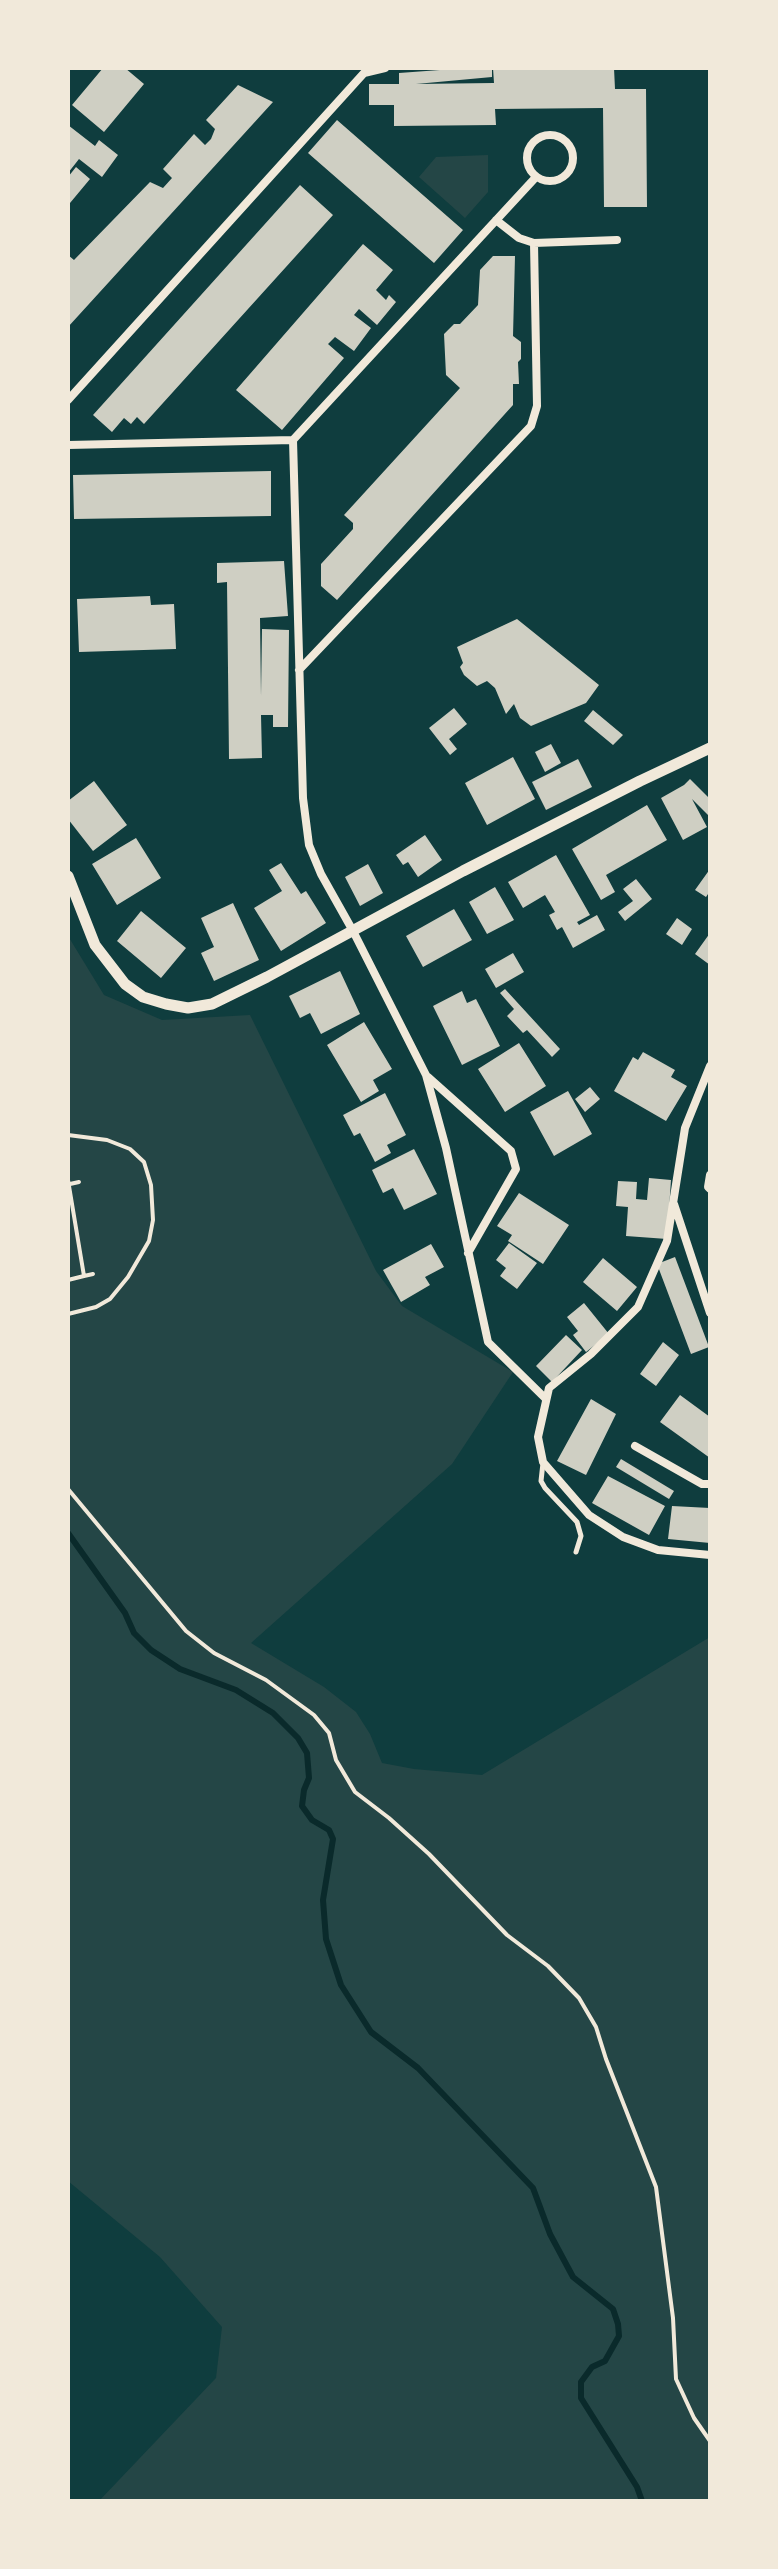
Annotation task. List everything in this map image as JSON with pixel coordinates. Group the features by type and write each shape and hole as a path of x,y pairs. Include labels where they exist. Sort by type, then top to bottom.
{"street":[{"path":"68,400 364,73 385,68"},
{"path":"550,135 564,140 573,152 569,173 556,181 536,177 527,163 530,147 535,141 550,135"},
{"path":"536,177 293,440 303,798 309,845 321,874 426,1075 446,1148 488,1342 546,1399"},
{"path":"496,220 519,238 534,243 617,240"},
{"path":"299,670 531,426 537,406 534,243"},
{"path":"68,445 293,440"},
{"path":"68,876 95,945 125,984 143,997 166,1004 188,1008 212,1004 572,815 710,748"},
{"path":"710,1066 685,1128 667,1241 638,1307 591,1354 549,1388 538,1437 543,1462 589,1515 623,1537 658,1550 710,1555"},
{"path":"426,1075 511,1151 516,1169 468,1253"},
{"path":"710,1175 710,1189"},
{"path":"674,1203 710,1313"},
{"path":"635,1446 702,1484 710,1484"}],"lane":[{"path":"543,1462 541,1481 577,1522 581,1536 576,1552"}],"path":[{"path":"68,1135 107,1140 130,1149 144,1162 151,1185 153,1220 149,1241 128,1277 110,1299 96,1307 68,1314"},
{"path":"79,1182 69,1182 84,1276"},
{"path":"68,1280 93,1274"},
{"path":"68,1489 186,1631 214,1653 266,1680 314,1715 329,1733 336,1760 355,1792 429,1854 507,1935 548,1966 579,1998 596,2027 656,2187 672,2306 676,2379 694,2418 710,2441"}],"shaded area":[{"path":"488,155 488,192 465,218 419,177 436,157"},
{"path":"68,936 104,995 162,1020 250,1015 376,1271 402,1306 513,1372 452,1464 251,1643 324,1687 356,1712 370,1734 382,1763 482,1775 710,1637 710,2501 99,2501 216,2378 222,2327 160,2257 68,2181"}],"building":[{"path":"103,68 125,68 144,84 104,132 72,105"},
{"path":"492,68 492,77 416,84 494,83 493,68 614,68 615,89 646,89 647,207 604,207 603,108 495,109 496,125 394,126 394,105 369,105 369,84 399,84 399,73"},
{"path":"238,85 273,102 68,327 68,255 74,260 150,182 163,188 172,178 163,169 194,134 205,145 211,139 215,129 206,120"},
{"path":"337,120 463,230 434,263 308,153"},
{"path":"68,125 95,146 99,140 118,155 102,177 79,159 68,173"},
{"path":"76,167 90,179 70,203 68,177"},
{"path":"300,185 333,215 144,424 137,417 131,424 124,418 112,432 93,415"},
{"path":"363,244 393,270 376,290 386,300 389,295 396,302 377,325 359,309 354,315 371,328 354,351 335,337 328,344 344,358 282,430 236,390"},
{"path":"493,256 515,256 513,336 521,342 521,359 518,362 519,384 513,384 513,405 337,600 321,586 321,564 353,529 353,523 344,515 460,388 446,375 444,334 454,324 460,324 478,305 480,270"},
{"path":"271,471 271,516 74,519 73,475"},
{"path":"284,561 288,616 260,618 261,696 262,629 289,630 288,727 273,727 273,715 261,715 262,758 229,759 227,582 217,583 217,563"},
{"path":"150,596 151,605 174,604 176,649 79,652 77,599"},
{"path":"517,619 599,685 586,703 531,726 520,718 514,704 506,714 495,688 487,681 477,686 464,675 457,647"},
{"path":"454,708 467,724 449,739 457,749 450,755 429,728"},
{"path":"593,710 623,735 613,745 584,721"},
{"path":"551,744 561,763 545,772 535,752"},
{"path":"513,757 535,799 487,825 465,783"},
{"path":"578,759 592,787 546,810 532,782"},
{"path":"690,779 710,799 710,817 692,799 707,827 683,840 661,798"},
{"path":"94,781 127,825 93,851 68,819 68,801"},
{"path":"647,805 667,840 606,875 615,892 601,900 572,849"},
{"path":"425,835 442,860 418,877 408,862 403,865 396,855"},
{"path":"136,838 161,878 117,905 92,864"},
{"path":"556,855 590,915 577,922 579,925 597,915 605,930 573,948 562,927 557,930 549,915 555,912 545,895 523,908 508,882"},
{"path":"281,863 301,894 306,891 326,923 281,951 254,908 282,891 269,870"},
{"path":"368,864 383,893 360,906 345,877"},
{"path":"710,869 710,891 706,897 695,890"},
{"path":"636,879 652,899 625,921 618,912 633,901 623,889"},
{"path":"495,887 514,920 487,934 469,902"},
{"path":"233,903 259,960 214,981 201,953 214,947 201,918"},
{"path":"454,909 472,940 423,967 406,936"},
{"path":"141,911 186,948 161,978 117,941"},
{"path":"677,918 692,929 682,945 666,934"},
{"path":"710,933 710,965 695,954"},
{"path":"513,953 524,972 496,988 485,969"},
{"path":"340,971 360,1014 321,1034 310,1013 300,1018 289,996"},
{"path":"505,989 560,1049 552,1057 527,1030 523,1033 507,1016 514,1009 500,993"},
{"path":"462,991 467,1003 476,999 500,1046 462,1065 433,1006"},
{"path":"364,1022 392,1069 373,1080 379,1091 361,1102 327,1045"},
{"path":"519,1043 546,1086 505,1112 478,1069"},
{"path":"643,1052 675,1070 671,1077 687,1086 666,1121 614,1091 633,1057 638,1060"},
{"path":"590,1087 600,1099 585,1112 575,1099"},
{"path":"568,1091 592,1134 554,1156 530,1112"},
{"path":"385,1093 406,1135 387,1145 391,1153 375,1162 360,1133 354,1136 343,1115"},
{"path":"414,1149 437,1194 404,1210 393,1188 383,1193 372,1170"},
{"path":"649,1178 671,1180 667,1239 626,1236 628,1207 616,1206 618,1181 637,1182 636,1199 647,1200"},
{"path":"519,1193 569,1225 543,1264 508,1241 512,1235 497,1226"},
{"path":"509,1243 537,1263 517,1289 500,1276 506,1268 496,1260"},
{"path":"431,1244 444,1267 425,1277 430,1285 401,1302 383,1270"},
{"path":"675,1257 709,1347 691,1354 657,1264"},
{"path":"603,1258 637,1287 617,1311 583,1282"},
{"path":"584,1303 609,1334 586,1352 573,1335 578,1331 567,1317"},
{"path":"566,1335 582,1350 552,1382 536,1366"},
{"path":"663,1342 679,1355 656,1386 640,1374"},
{"path":"680,1395 710,1417 710,1458 660,1422"},
{"path":"591,1399 616,1414 586,1475 557,1461"},
{"path":"621,1459 674,1491 669,1499 616,1467"},
{"path":"608,1476 665,1506 649,1535 592,1503"},
{"path":"672,1506 710,1508 710,1543 668,1539"}],"waterway":[{"path":"68,1533 125,1613 134,1633 151,1650 180,1669 236,1690 273,1713 298,1738 307,1753 309,1778 302,1806 312,1820 329,1830 333,1839 323,1900 326,1939 341,1985 371,2032 418,2068 533,2188 550,2234 573,2277 613,2309 619,2336 605,2361 592,2367 581,2382 581,2398 637,2487 642,2501"}]}
